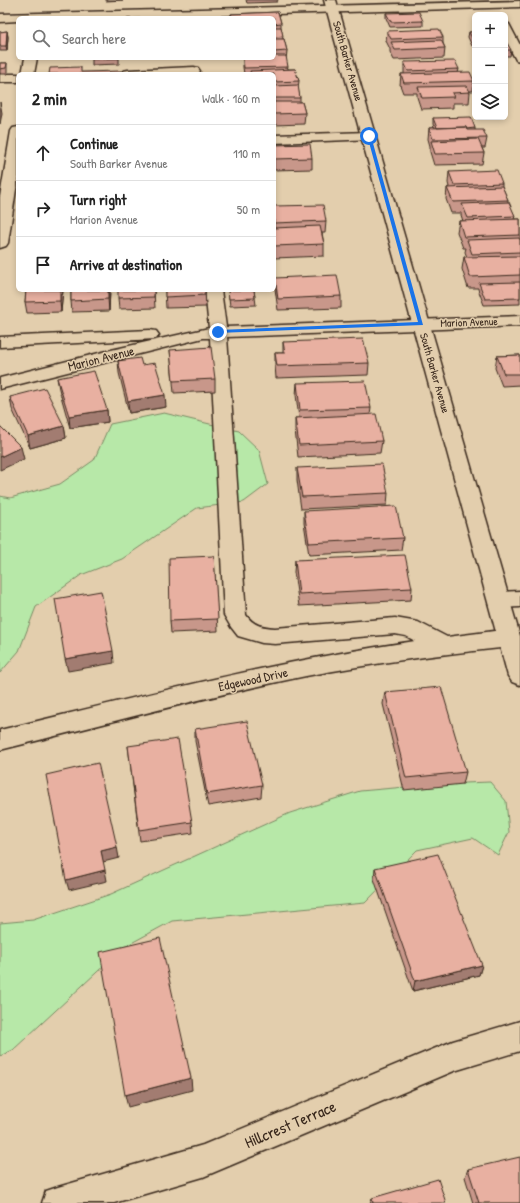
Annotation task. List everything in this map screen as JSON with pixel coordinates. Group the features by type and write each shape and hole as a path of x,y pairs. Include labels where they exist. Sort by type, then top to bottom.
{"street":[{"path":"189,0 189,15"},
{"path":"18,16 37,14 189,15 332,5 425,3 491,5 520,4"},
{"name":"South Barker Avenue","path":"332,5 520,676"},
{"path":"491,5 496,12"},
{"path":"0,18 16,16"},
{"path":"508,32 520,57"},
{"path":"28,72 31,60"},
{"path":"192,60 194,72"},
{"path":"0,78 16,78"},
{"path":"276,139 369,136"},
{"path":"0,148 16,148 1,236 16,232"},
{"path":"213,292 211,332 235,614 240,625 247,631 260,636 395,626 410,628 443,646"},
{"name":"Marion Avenue","path":"0,342 211,332 520,321"},
{"name":"Marion Avenue","path":"0,384 111,355 211,332"},
{"path":"499,600 520,599"},
{"name":"Edgewood Drive","path":"0,740 278,673 347,660 510,638"},
{"name":"Hillcrest Terrace","path":"58,1203 203,1161 452,1056 520,1036"}],"green space":[{"path":"164,413 239,431 259,450 268,484 244,502 197,508 122,559 81,575 36,607 19,651 0,673 0,496 10,498 60,484 94,460 110,424"},
{"path":"490,782 506,801 509,832 498,855 473,838 417,850 365,903 172,921 124,947 13,1050 0,1056 0,923 33,920 111,894 290,813 360,791 440,784"}],"building":[{"path":"278,12 281,23 276,24 276,16 232,16 231,14"},
{"path":"419,12 423,21 391,22 386,13"},
{"path":"276,27 281,27 283,36 276,37"},
{"path":"439,29 443,37 391,39 387,31"},
{"path":"7,31 6,46 0,46 0,32"},
{"path":"276,39 284,39 287,51 276,52"},
{"path":"441,40 445,48 395,50 391,42"},
{"path":"276,56 286,56 288,67 244,68 243,60 276,60"},
{"path":"455,61 459,69 408,71 404,62"},
{"path":"0,63 7,63 6,68 0,69"},
{"path":"81,67 81,72 49,72 50,68"},
{"path":"295,69 299,81 276,82 276,72 250,71"},
{"path":"121,71 121,72 81,72"},
{"path":"470,72 472,81 404,83 401,74"},
{"path":"298,85 300,98 276,98 276,86"},
{"path":"467,86 470,92 452,93 454,97 422,98 418,87"},
{"path":"276,102 302,102 305,113 276,114"},
{"path":"471,117 475,128 437,128 433,118"},
{"path":"466,127 467,130 483,130 487,138 433,139 429,128"},
{"path":"478,139 484,153 435,154 431,141"},
{"path":"310,144 312,158 276,159 276,145"},
{"path":"497,170 502,183 454,185 449,172"},
{"path":"502,186 508,200 453,202 447,188"},
{"path":"509,202 515,216 468,218 462,204"},
{"path":"323,205 326,221 276,223 276,206"},
{"path":"520,219 520,235 464,237 459,221"},
{"path":"320,226 324,244 276,246 276,228"},
{"path":"519,238 520,252 472,254 467,240"},
{"path":"520,256 520,275 470,277 464,257"},
{"path":"337,275 341,296 278,299 276,278"},
{"path":"520,282 520,298 485,299 479,283"},
{"path":"26,292 60,292 60,301 25,302"},
{"path":"71,292 108,292 108,299 71,301"},
{"path":"118,292 154,292 154,297 118,298"},
{"path":"165,292 205,292 205,295 165,297"},
{"path":"228,292 254,292 255,298 229,299"},
{"path":"363,339 369,363 277,366 275,353 285,353 283,342"},
{"path":"211,347 215,379 173,381 170,350"},
{"path":"520,355 520,374 504,374 497,356"},
{"path":"140,358 142,365 155,363 165,395 128,401 118,361"},
{"path":"94,371 107,410 69,416 57,378"},
{"path":"365,381 371,408 300,410 297,383"},
{"path":"45,388 64,426 28,436 10,397"},
{"path":"376,414 382,441 299,445 295,418"},
{"path":"0,426 21,447 0,457"},
{"path":"382,464 388,493 302,497 297,468"},
{"path":"396,506 403,538 309,543 304,511"},
{"path":"405,555 412,588 299,594 295,560"},
{"path":"214,556 218,619 170,621 169,558"},
{"path":"101,591 113,651 65,659 55,599"},
{"path":"441,687 466,772 406,778 385,692"},
{"path":"247,721 262,785 207,794 195,729"},
{"path":"178,739 192,822 139,830 128,746"},
{"path":"98,763 117,847 101,851 105,870 66,880 46,775"},
{"path":"438,854 482,965 415,981 375,868"},
{"path":"160,938 191,1078 125,1095 100,952"},
{"path":"520,1157 520,1203 479,1203 468,1169"},
{"path":"438,1179 446,1203 373,1203 372,1198"}],"route":[{"path":"218,332 286,328 421,324 369,136"}]}
